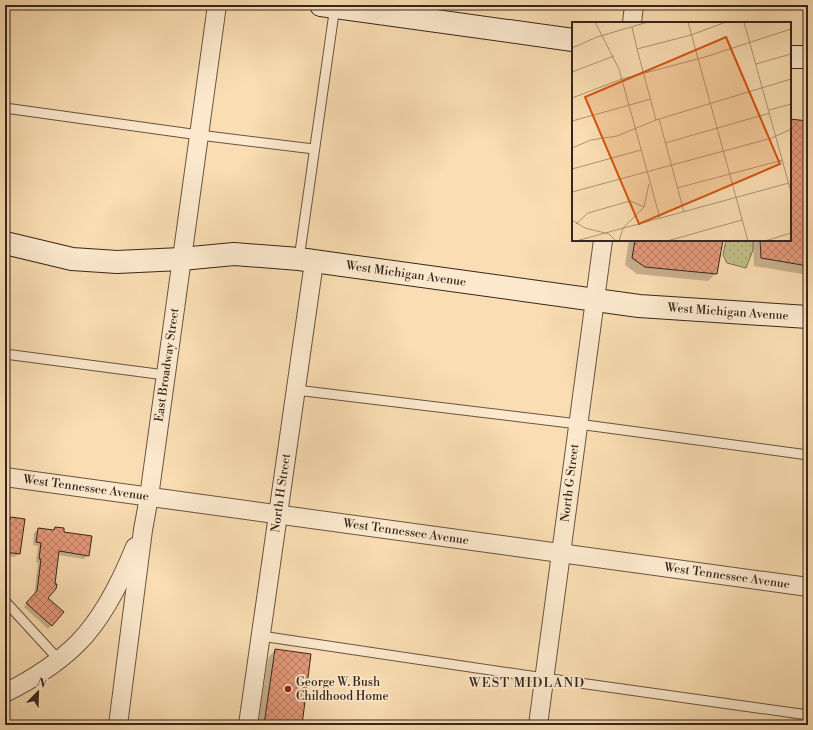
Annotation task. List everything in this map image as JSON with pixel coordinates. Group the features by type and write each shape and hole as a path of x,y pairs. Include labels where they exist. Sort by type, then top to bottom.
{"street":[{"name":"East Broadway Street","path":"118,725 143,530 149,497 217,5"},
{"path":"632,22 634,5"},
{"path":"330,6 572,40"},
{"path":"791,57 808,57"},
{"name":"North G Street","path":"538,725 603,241"},
{"name":"West Michigan Avenue","path":"5,243 72,259 117,262 181,259 234,254 307,261 639,306 808,317"},
{"name":"North H Street","path":"248,725 296,390 307,261"},
{"name":"West Tennessee Avenue","path":"5,477 808,587"},
{"path":"5,693 32,678 59,660 78,643 101,612 128,564 143,530"}],"lane":[{"path":"307,261 314,149 330,6"},
{"path":"5,108 199,135 314,149"},
{"path":"5,354 165,375"},
{"path":"296,390 578,424 808,455"},
{"path":"5,601 59,660"},
{"path":"261,636 808,715"}],"shaded area":[{"path":"726,241 753,241 753,250 746,268 727,263 723,255"}],"building":[{"path":"791,119 808,121 808,266 761,258 760,241 791,241"},
{"path":"635,241 723,241 717,274 645,267 632,258"},
{"path":"11,517 25,519 20,554 5,552 5,519 10,520"},
{"path":"55,527 64,528 64,532 92,536 89,556 59,551 55,584 57,584 56,589 48,598 64,612 52,626 26,603 37,591 41,559 39,559 41,543 36,542 38,528 54,530"},
{"name":"George W. Bush Childhood Home","path":"275,649 311,654 302,725 264,725"}],"place":[{"name":"George W. Bush Childhood Home","path":"288,689"}],"district":[{"name":"WEST MIDLAND","path":"527,683"}]}
